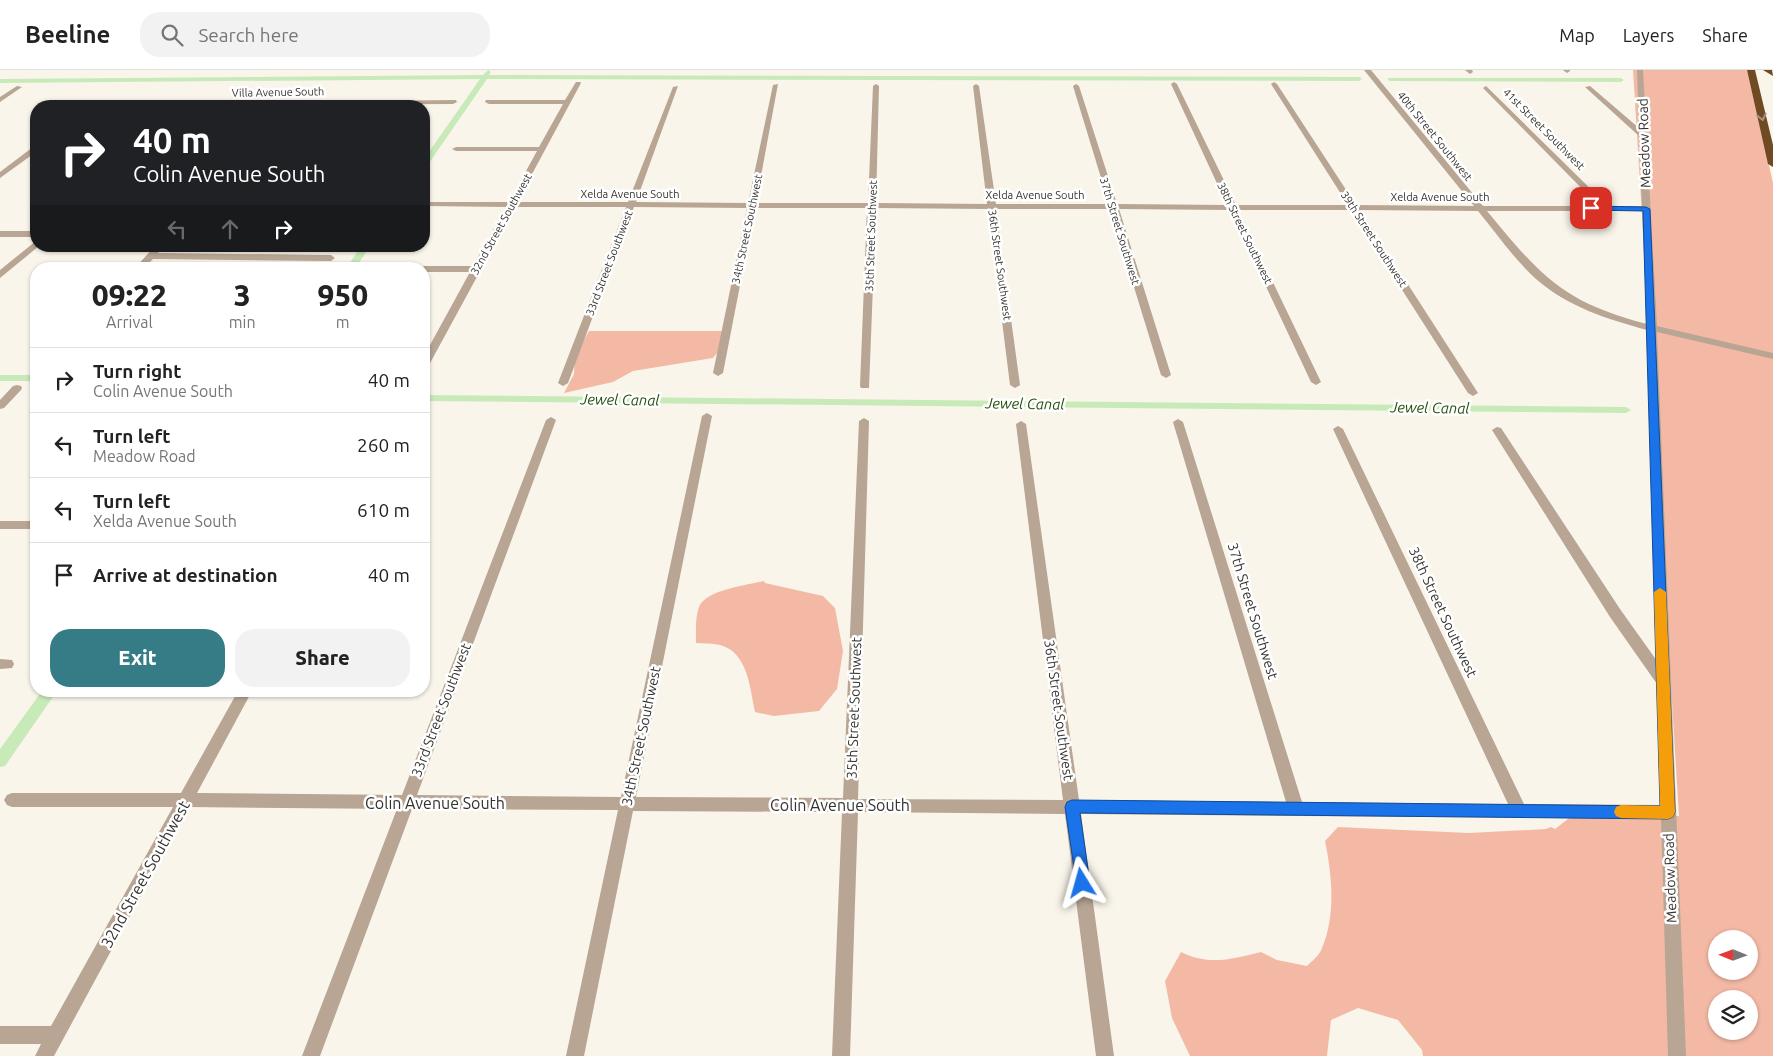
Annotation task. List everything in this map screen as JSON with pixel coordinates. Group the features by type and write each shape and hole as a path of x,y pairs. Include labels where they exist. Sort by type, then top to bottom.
{"highway":[{"path":"1767,70 1773,74"},
{"path":"1752,74 1766,91"},
{"path":"1752,74 1773,164"}],"street":[{"name":"40th Street Southwest","path":"1367,70 1522,259 1550,287 1572,301 1600,313 1652,328 1773,356"},
{"name":"Meadow Road","path":"1640,70 1652,328 1677,1056"},
{"name":"32nd Street Southwest","path":"430,346 476,269 578,83"},
{"name":"38th Street Southwest","path":"1174,84 1316,382"},
{"name":"39th Street Southwest","path":"1274,84 1473,393"},
{"name":"34th Street Southwest","path":"718,373 776,85"},
{"name":"33rd Street Southwest","path":"563,383 676,86"},
{"name":"35th Street Southwest","path":"865,386 876,86"},
{"name":"36th Street Southwest","path":"976,86 1016,385"},
{"name":"37th Street Southwest","path":"1076,86 1112,207 1166,375"},
{"path":"0,100 19,88"},
{"name":"41st Street Southwest","path":"1486,88 1606,208"},
{"path":"1588,88 1644,136"},
{"name":"Villa Avenue South","path":"430,102 452,102"},
{"path":"489,102 567,102"},
{"path":"456,149 542,149"},
{"path":"0,176 30,154"},
{"name":"Xelda Avenue South","path":"430,204 1646,209"},
{"path":"0,234 30,234"},
{"path":"0,274 30,249"},
{"path":"145,262 155,252"},
{"path":"151,256 331,258"},
{"path":"430,270 476,269"},
{"path":"0,406 18,388"},
{"name":"34th Street Southwest","path":"575,1056 707,416"},
{"name":"33rd Street Southwest","path":"311,1056 551,420"},
{"name":"35th Street Southwest","path":"841,1056 864,421"},
{"name":"37th Street Southwest","path":"1178,422 1296,809"},
{"name":"36th Street Southwest","path":"1021,424 1105,1056"},
{"name":"38th Street Southwest","path":"1338,429 1519,810"},
{"path":"1497,430 1615,613 1663,681"},
{"path":"0,525 30,525"},
{"name":"32nd Street Southwest","path":"44,1056 242,697"},
{"name":"Colin Avenue South","path":"12,800 1668,812"},
{"path":"0,1035 56,1035"}],"shaded area":[{"path":"1633,70 1747,70 1773,183 1773,1056 1423,1056 1422,1050 1398,1020 1358,1008 1331,1020 1327,1056 1190,1056 1172,1018 1165,981 1181,952 1201,959 1221,960 1261,952 1277,960 1307,966 1321,951 1329,922 1331,881 1325,841 1338,827 1469,833 1546,829 1551,827 1555,829 1577,812 1679,816"},
{"path":"589,331 728,331 727,341 713,358 633,371 613,382 564,393 574,374 575,356"},
{"path":"764,581 765,583 823,596 835,608 843,651 837,689 819,711 774,716 755,712 746,672 737,655 720,645 696,643 697,616 703,601 709,596 727,589"}],"waterway":[{"path":"485,77 488,72"},
{"path":"0,81 485,77"},
{"path":"430,155 485,77"},
{"path":"485,77 1359,79"},
{"path":"1390,79 1621,80"},
{"path":"355,262 362,252"},
{"name":"Jewel Canal","path":"0,378 30,378"},
{"name":"Jewel Canal","path":"430,398 1626,410"},
{"path":"0,761 46,697"}],"slow traffic":[{"path":"1621,812 1668,812 1660,592"}],"route":[{"path":"1082,883 1072,807 1668,812 1652,328 1646,209 1591,208"}]}
